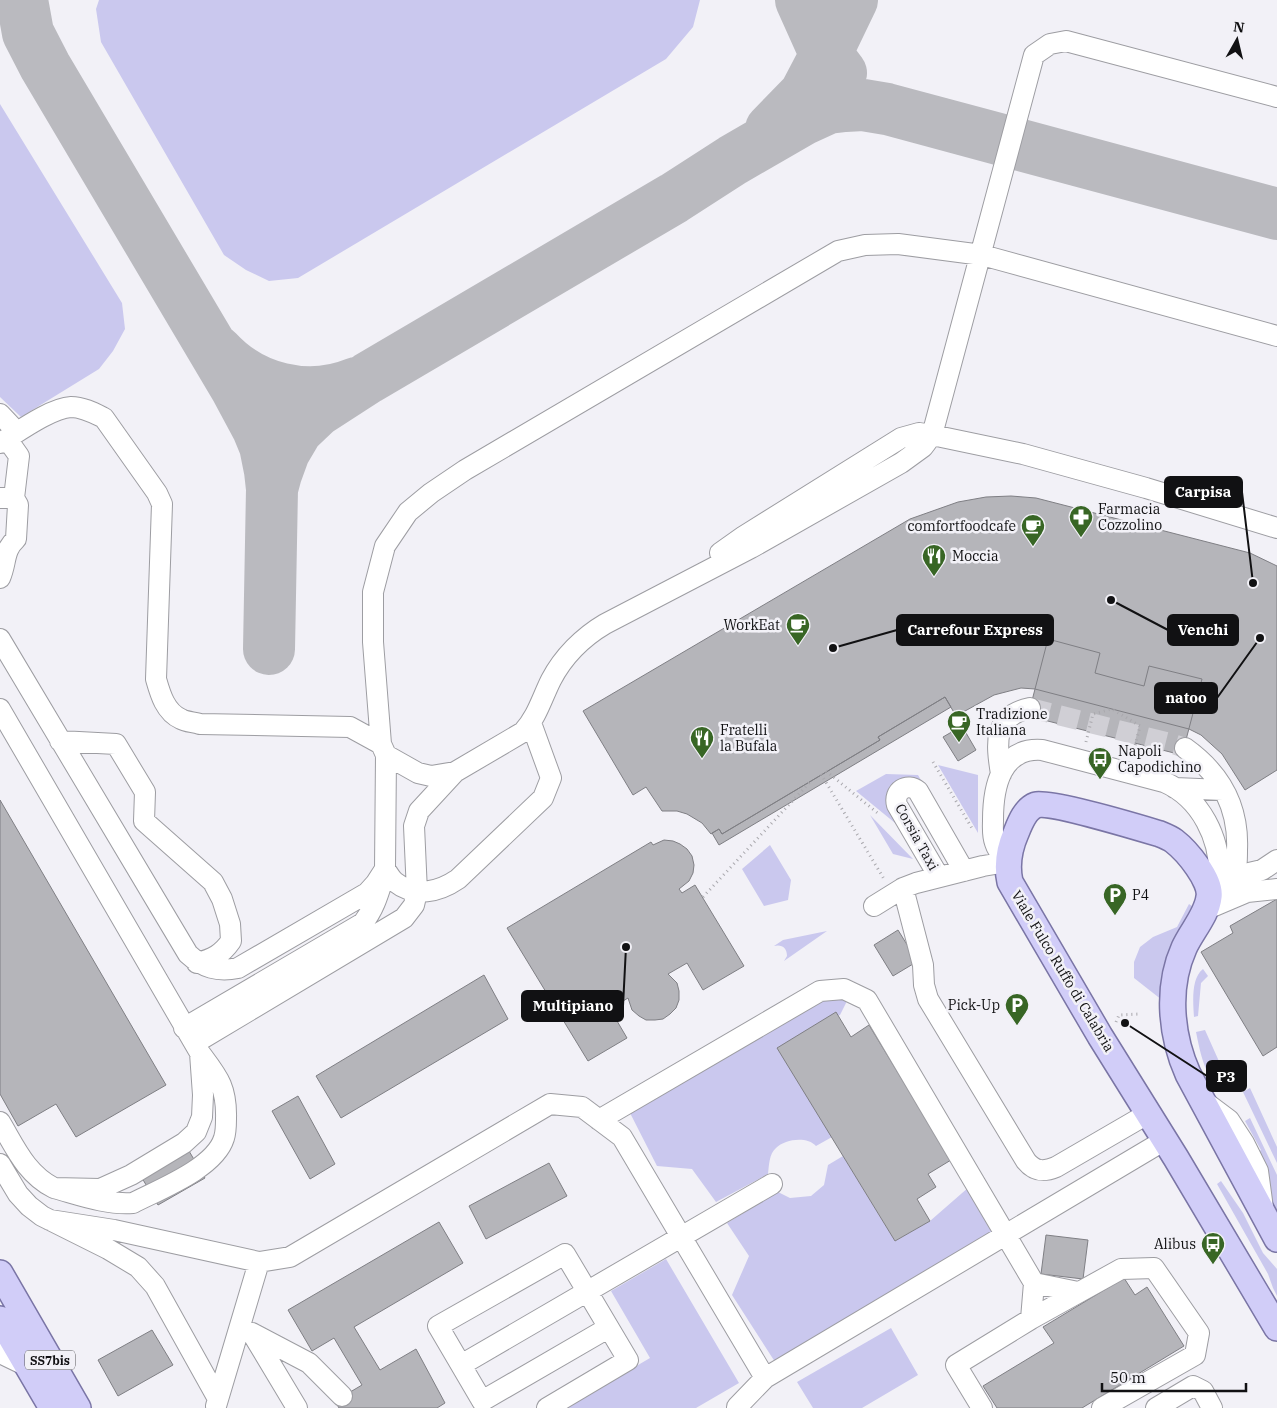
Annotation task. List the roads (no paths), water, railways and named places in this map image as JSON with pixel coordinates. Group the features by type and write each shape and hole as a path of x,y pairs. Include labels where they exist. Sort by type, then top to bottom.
{"main road":[{"name":"Viale Fulco Ruffo di Calabria","path":"1219,879 1192,860 1174,841 1160,834 1043,805 1035,805 1021,821 1012,844 1008,862 1008,872 1014,888 1100,1036 1149,1113 1277,1328"},
{"path":"1219,879 1210,896 1207,910 1184,948 1179,961 1175,976 1173,998 1176,1037 1180,1056 1200,1097 1277,1239"},
{"name":"SS7bis","path":"0,1273 6,1320 27,1366 52,1408"},
{"name":"SS7bis","path":"6,1320 78,1408"}],"street":[{"path":"193,1042 394,926 404,918 414,905 417,892 414,826 419,811 455,772 523,732 531,723 560,666 572,650 590,633 751,548 901,463 923,447 932,435 982,255 1034,55 1050,44 1066,41 1277,96"},
{"path":"193,1042 363,922 372,910 378,897 385,869 384,750 372,642 373,592 386,546 408,512 431,493 465,470 838,251 865,245 898,244 982,255 1277,336"},
{"path":"8,438 57,409 71,407 92,412 104,418 156,493 162,504 156,679 160,695 168,708 180,719 200,724 350,727 418,773 431,776 455,772"},
{"path":"0,414 8,438 19,456 7,498 18,505 16,539 4,546 4,569 0,578"},
{"path":"932,435 1023,454 1146,488 1277,528"},
{"path":"0,639 188,954 197,963 218,970 238,968 367,893 385,869"},
{"path":"1001,774 998,741 1003,723 1017,710 1030,708"},
{"path":"0,709 193,1042 219,1079 226,1100 224,1138 214,1156 201,1168 133,1203 122,1204 102,1201 54,1188 41,1182 30,1171 0,1122"},
{"path":"385,869 395,882 417,892 429,892 446,887 458,879 543,798 552,778 531,723"},
{"path":"60,742 116,744 145,792 144,820"},
{"path":"1184,748 1201,760 1223,790 1232,808 1237,830 1237,855 1219,879"},
{"path":"1008,862 999,852 993,837 994,794 1001,774 1014,756 1022,752 1042,750 1164,782 1175,788 1188,798 1202,814 1210,830 1219,866 1219,879"},
{"name":"Corsia Taxi","path":"939,877 897,805 897,796 906,787 918,791 964,870"},
{"path":"1175,788 1223,790"},
{"path":"118,836 144,820"},
{"path":"144,820 213,882 222,899 230,924 231,941 224,951 212,959 197,963"},
{"path":"1219,879 1262,870 1277,860"},
{"path":"874,906 903,888 964,870 1008,862"},
{"path":"903,888 923,965 924,984 928,999 1032,1168 1040,1171 1056,1167 1149,1113"},
{"path":"1207,910 1247,892 1277,889"},
{"path":"599,1120 820,990 844,989 867,1000 1034,1283 1031,1320"},
{"path":"100,1189 131,1175 184,1144 196,1132 202,1117 203,1095 193,1042"},
{"path":"203,1095 224,1138"},
{"path":"50,1220 114,1230 260,1262 290,1257 550,1104 582,1107 622,1138 765,1378"},
{"path":"726,1408 737,1408 765,1378 1165,1140"},
{"path":"0,1164 18,1194 42,1216 138,1267 155,1286 216,1404"},
{"path":"461,1365 772,1184"},
{"path":"54,1188 100,1189 133,1203"},
{"path":"547,1408 628,1360 565,1254 438,1326 484,1405 608,1328"},
{"path":"216,1404 247,1325 260,1262"},
{"path":"982,1408 956,1365 1078,1292 1121,1269 1154,1268 1199,1333 1195,1355 1102,1408"},
{"path":"1034,1283 1078,1292"},
{"path":"247,1325 309,1363 342,1396"},
{"path":"247,1325 297,1408"},
{"path":"0,1353 27,1366"},
{"path":"1156,1408 1193,1386 1203,1392 1212,1408"}],"tunnel":[{"path":"1030,708 1185,748"}],"place":[{"name":"Farmacia Cozzolino","path":"1081,538"},
{"name":"comfortfoodcafe","path":"1033,547"},
{"name":"Moccia","path":"934,577"},
{"name":"Carpisa","path":"1253,583"},
{"name":"Venchi","path":"1111,600"},
{"name":"natoo","path":"1260,638"},
{"name":"WorkEat","path":"798,646"},
{"name":"Carrefour Express","path":"833,648"},
{"name":"Tradizione Italiana","path":"959,743"},
{"name":"Fratelli la Bufala","path":"702,759"},
{"name":"Napoli Capodichino","path":"1100,780"},
{"name":"P4","path":"1115,916"},
{"name":"Multipiano","path":"626,947"},
{"name":"P3","path":"1125,1023"},
{"name":"Pick-Up","path":"1017,1026"},
{"name":"Alibus","path":"1213,1265"}]}
